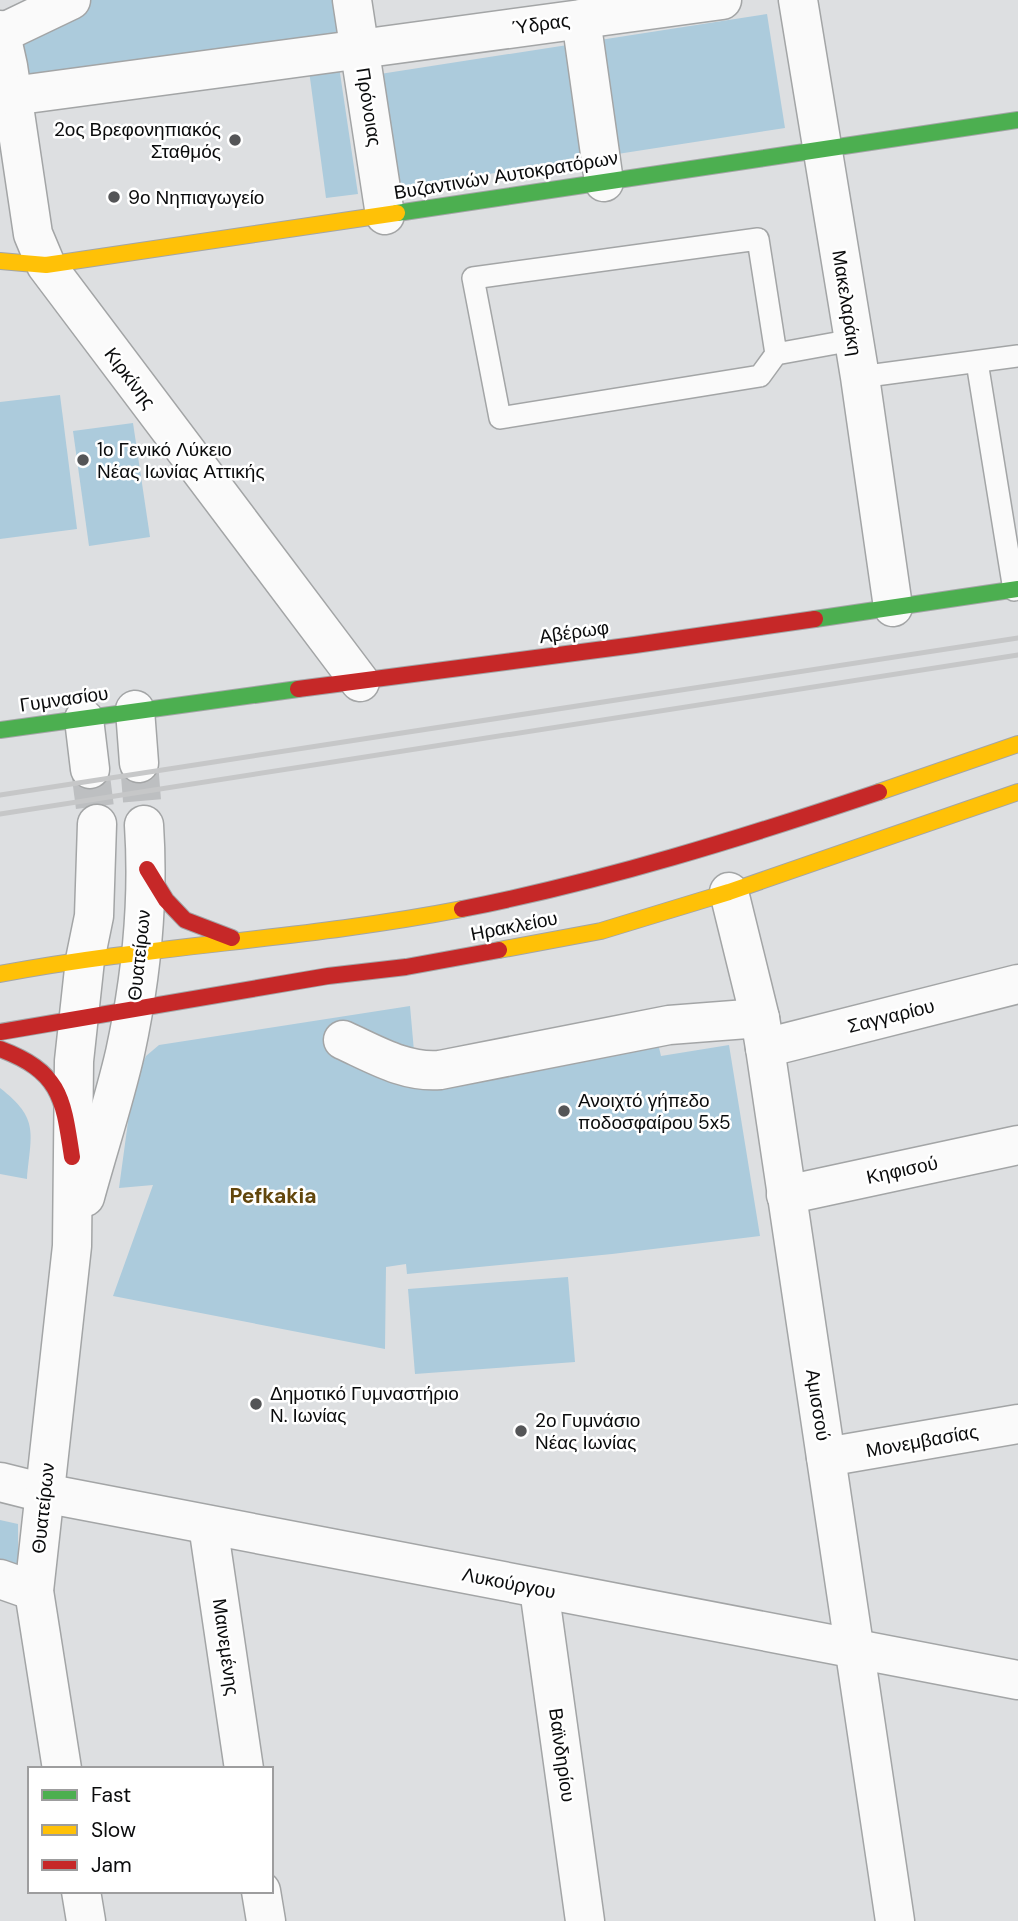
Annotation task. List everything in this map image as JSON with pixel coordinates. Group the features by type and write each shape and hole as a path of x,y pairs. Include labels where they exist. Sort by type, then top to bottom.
{"main road":[{"name":"Βυζαντινών Αυτοκρατόρων","path":"0,261 46,265 1018,120"},
{"name":"Αβέρωφ","path":"135,710 360,682 1016,590"},
{"name":"Γυμνασίου","path":"0,730 135,710"},
{"name":"Ηρακλείου","path":"0,974 140,950 424,916 619,873 735,839 1018,744"},
{"name":"Ηρακλείου","path":"0,1032 328,976 406,967 601,931 729,892 1018,792"},
{"path":"147,869 166,900 185,919 237,940"},
{"path":"0,1049 15,1053 41,1068 53,1083 64,1104 72,1157"}],"street":[{"path":"1,32 71,0"},
{"name":"Πρόνοιας","path":"352,0 354,50 385,215"},
{"name":"Ύδρας","path":"12,96 722,0"},
{"name":"Μακελαράκη","path":"798,0 860,377 893,607"},
{"path":"581,19 604,182"},
{"name":"Κιρκίνης","path":"1,32 33,234 46,265 360,682"},
{"path":"135,710 139,763"},
{"path":"84,719 90,769"},
{"name":"Θυατείρων","path":"62,1767 17,1585 44,1493 72,1246 74,1061 85,960 94,916 97,824"},
{"name":"Θυατείρων","path":"72,1246 134,1010 147,869 144,825"},
{"name":"Αμισσού","path":"729,892 762,1033 895,1921"},
{"name":"Σαγγαρίου","path":"343,1040 402,1067 424,1072 669,1025 762,1033 1018,984"},
{"name":"Κηφισού","path":"786,1195 1018,1145"},
{"name":"Μονεμβασίας","path":"826,1457 1018,1424"},
{"name":"Λυκούργου","path":"0,1482 208,1525 1018,1680"},
{"name":"Μαινεμένης","path":"208,1525 243,1767"},
{"name":"Βαϊνδηρίου","path":"539,1589 585,1921"},
{"path":"81,1893 86,1921"},
{"path":"261,1893 266,1921"}],"lane":[{"path":"776,354 758,239 473,278 500,418 760,376 776,354 853,340"},
{"path":"860,377 1018,356"},
{"path":"977,362 1016,590"}],"shaded area":[{"path":"71,0 352,0 337,53 358,194 326,198 308,63 32,99 2,33"},
{"path":"767,14 785,128 398,188 380,74"},
{"path":"60,395 77,529 0,539 0,402"},
{"path":"133,423 150,537 89,546 73,431"},
{"path":"410,1006 417,1085 657,1039 661,1056 729,1045 760,1236 407,1274 406,1264 386,1267 385,1349 113,1296 153,1185 119,1188 133,1085 146,1056 159,1045"},
{"path":"0,1088 22,1109 30,1128 27,1179 0,1174"},
{"path":"568,1277 575,1362 415,1374 408,1289"},
{"path":"0,1520 18,1524 18,1570 0,1565"}],"tunnel":[{"path":"139,763 144,825"},
{"path":"90,769 97,824"}],"railway":[{"path":"0,795 1018,638"},
{"path":"0,814 1018,655"}],"traffic: fast":[{"path":"397,213 1018,120"},
{"path":"815,619 1018,589"},
{"path":"0,730 298,689"}],"traffic: slow":[{"path":"0,261 46,265 397,213"},
{"path":"879,792 1018,744"},
{"path":"499,950 601,931 729,892 1018,792"},
{"path":"0,974 115,956 347,928 462,909"}],"traffic: jam":[{"path":"298,689 815,619"},
{"path":"462,909 568,885 672,857 879,792"},
{"path":"147,869 166,900 185,920 232,938"},
{"path":"0,1032 499,950"},
{"path":"0,1049 36,1067 47,1078 66,1118 72,1157"}],"place":[{"name":"2ος Βρεφονηπιακός Σταθμός","path":"235,140"},
{"name":"9ο Νηπιαγωγείο","path":"114,197"},
{"name":"1ο Γενικό Λύκειο Νέας Ιωνίας Αττικής","path":"83,460"},
{"name":"Ανοιχτό γήπεδο ποδοσφαίρου 5x5","path":"564,1111"},
{"name":"Δημοτικό Γυμναστήριο Ν. Ιωνίας","path":"256,1404"},
{"name":"2ο Γυμνάσιο Νέας Ιωνίας","path":"521,1431"}],"district":[{"name":"Pefkakia","path":"273,1196"}]}
